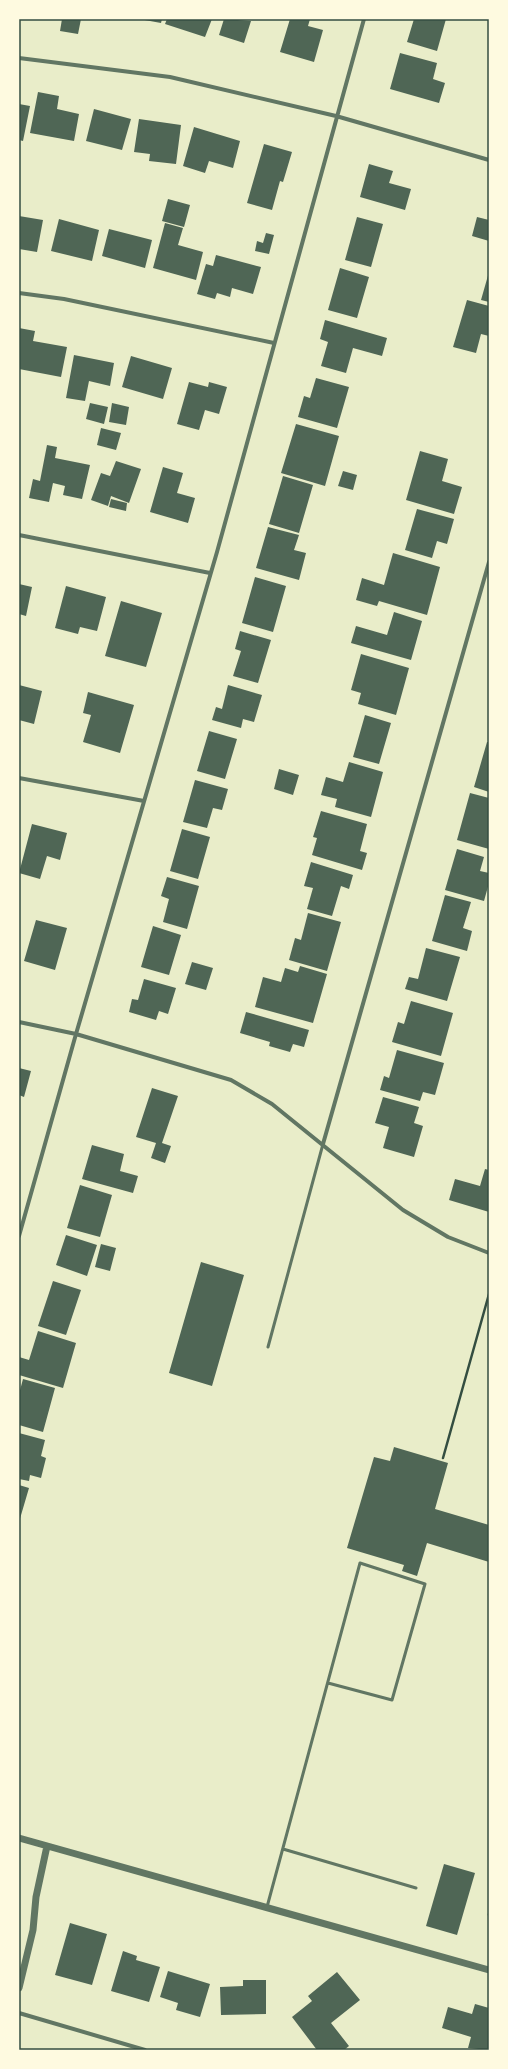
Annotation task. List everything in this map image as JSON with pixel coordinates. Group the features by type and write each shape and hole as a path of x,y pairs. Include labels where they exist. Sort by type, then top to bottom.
{"street":[{"path":"19,1236 210,573 364,19"},
{"path":"19,58 170,77 336,116 489,160"},
{"path":"19,293 64,299 274,343"},
{"path":"19,535 210,573"},
{"path":"323,1144 489,562"},
{"path":"19,778 144,802"},
{"path":"19,1022 76,1034 231,1080 272,1104 403,1210 448,1237 489,1253"},
{"path":"19,1838 489,1970"},
{"path":"19,1988 33,1930 36,1897 47,1846"},
{"path":"19,2013 144,2050"}],"lane":[{"path":"268,1347 323,1144"},
{"path":"267,1908 360,1563 425,1584 392,1700 328,1683"},
{"path":"283,1849 416,1888"}],"path":[{"path":"443,1458 489,1294"}],"building":[{"path":"62,19 81,19 78,34 60,31"},
{"path":"139,19 162,19 161,23"},
{"path":"167,19 212,19 205,37 165,24"},
{"path":"224,19 251,21 244,43 219,35"},
{"path":"290,19 310,19 308,26 323,30 314,62 280,52"},
{"path":"414,19 446,19 437,51 407,42"},
{"path":"400,53 437,63 433,79 445,83 439,103 390,89"},
{"path":"38,92 59,96 57,109 79,114 74,141 30,133"},
{"path":"19,104 30,106 23,141 19,140"},
{"path":"94,109 131,119 122,150 86,141"},
{"path":"139,119 181,125 176,164 149,161 150,154 134,152"},
{"path":"194,127 240,141 233,168 209,161 205,173 183,166"},
{"path":"264,144 292,152 283,182 280,181 272,210 247,203"},
{"path":"369,164 393,171 389,183 411,189 405,210 360,197"},
{"path":"168,199 190,205 184,227 162,221"},
{"path":"19,216 43,220 37,252 19,249"},
{"path":"357,217 383,224 371,267 345,260"},
{"path":"477,217 489,220 489,241 472,236"},
{"path":"59,219 99,230 92,261 51,251"},
{"path":"165,223 183,228 178,245 203,252 196,280 153,268"},
{"path":"109,229 152,240 145,268 102,256"},
{"path":"266,233 274,235 269,254 255,251 257,241 263,243"},
{"path":"216,255 261,267 253,294 232,288 230,297 217,293 215,299 197,294 206,264 213,266"},
{"path":"340,268 369,277 357,318 328,310"},
{"path":"489,272 489,302 481,300"},
{"path":"467,300 489,306 489,336 481,334 476,353 453,347"},
{"path":"325,320 387,338 382,356 353,348 346,373 321,366 328,342 320,339"},
{"path":"19,328 35,331 33,341 67,347 61,377 19,369"},
{"path":"74,355 114,363 110,386 89,381 85,401 66,398"},
{"path":"131,356 172,368 163,399 122,387"},
{"path":"316,378 349,387 337,428 298,417 304,396 310,398"},
{"path":"189,382 208,387 209,382 227,387 219,414 205,410 199,430 177,424"},
{"path":"90,403 108,407 104,424 86,419"},
{"path":"112,403 129,407 126,425 109,422"},
{"path":"296,424 339,436 325,486 281,473"},
{"path":"101,428 121,433 116,450 97,445"},
{"path":"47,445 57,447 55,458 90,465 82,499 63,495 65,486 53,483 49,502 29,498 33,479 40,481"},
{"path":"420,451 448,459 442,481 462,487 454,514 406,500"},
{"path":"116,461 141,469 129,503 111,496 108,506 91,500 101,473 110,476"},
{"path":"163,467 183,473 177,493 195,498 188,523 150,512"},
{"path":"343,471 357,475 353,490 338,486"},
{"path":"283,476 313,485 299,533 269,524"},
{"path":"111,499 127,503 126,511 109,507"},
{"path":"417,509 454,519 447,544 437,541 432,558 405,550"},
{"path":"268,527 299,535 294,550 306,553 299,580 256,568"},
{"path":"393,553 440,567 427,615 379,601 377,606 356,600 362,578 384,585"},
{"path":"255,577 286,586 273,632 242,623"},
{"path":"19,584 32,587 26,616 19,614"},
{"path":"66,586 106,597 97,631 80,627 78,634 55,628"},
{"path":"121,601 162,613 146,667 105,656"},
{"path":"394,612 422,621 411,660 351,643 356,626 387,635"},
{"path":"240,631 271,640 258,683 233,676 241,651 235,649"},
{"path":"361,654 409,668 396,715 358,704 361,693 351,690"},
{"path":"19,685 42,691 34,724 19,720"},
{"path":"228,685 262,695 254,722 243,719 241,728 212,720 216,707 222,709"},
{"path":"88,692 134,705 120,753 83,742 91,715 83,713"},
{"path":"365,715 391,723 379,764 353,757"},
{"path":"209,731 237,739 225,779 197,771"},
{"path":"487,742 489,742 489,792 474,787"},
{"path":"349,762 383,772 371,817 335,807 337,799 321,795 326,777 343,782"},
{"path":"279,769 299,775 293,795 274,789"},
{"path":"195,780 228,789 222,810 213,808 207,828 183,822"},
{"path":"470,793 489,798 489,849 457,840"},
{"path":"321,811 367,824 360,851 367,853 362,870 312,855 317,838 313,837"},
{"path":"32,824 67,833 60,860 47,856 40,879 19,873"},
{"path":"182,829 210,837 198,879 170,871"},
{"path":"457,849 484,857 480,871 489,873 489,883 484,901 445,890"},
{"path":"311,862 353,875 349,889 341,886 332,916 307,909 313,888 304,886"},
{"path":"167,877 199,886 187,929 163,922 169,899 161,896"},
{"path":"445,895 471,902 463,928 472,931 467,951 432,941"},
{"path":"308,913 341,922 327,971 289,960 295,938 301,940"},
{"path":"36,920 67,928 55,970 24,961"},
{"path":"153,926 181,935 169,975 141,967"},
{"path":"426,948 460,957 447,1001 405,989 409,977 418,979"},
{"path":"192,962 213,968 206,990 185,984"},
{"path":"300,966 327,974 313,1023 255,1007 263,977 281,982 285,968 298,972"},
{"path":"144,979 176,988 168,1014 159,1011 156,1020 129,1012 132,999 138,1000"},
{"path":"411,1001 453,1013 441,1056 392,1042 398,1022 404,1024"},
{"path":"246,1012 309,1030 304,1047 293,1044 290,1052 269,1046 270,1042 240,1033"},
{"path":"397,1050 444,1063 435,1095 423,1092 420,1101 380,1090 384,1076 389,1078"},
{"path":"19,1068 31,1071 24,1097 19,1095"},
{"path":"152,1088 178,1096 162,1143 171,1146 165,1163 151,1158 156,1143 136,1137"},
{"path":"383,1097 419,1107 414,1123 423,1126 414,1157 383,1148 389,1127 375,1123"},
{"path":"92,1145 124,1154 120,1171 138,1176 133,1193 82,1179"},
{"path":"485,1169 489,1170 489,1212 449,1200 455,1179 480,1186"},
{"path":"80,1185 112,1195 100,1237 67,1228"},
{"path":"66,1235 97,1245 87,1276 56,1265"},
{"path":"101,1244 116,1248 110,1271 95,1267"},
{"path":"201,1262 244,1275 212,1386 169,1373"},
{"path":"53,1281 81,1290 66,1335 38,1326"},
{"path":"38,1331 76,1343 63,1388 19,1375 19,1357 29,1360"},
{"path":"23,1379 55,1388 43,1432 19,1425 19,1394"},
{"path":"19,1433 45,1440 41,1456 46,1458 41,1478 30,1475 29,1481 19,1479"},
{"path":"394,1447 448,1463 435,1509 489,1525 489,1562 427,1543 417,1576 402,1571 404,1565 347,1548 374,1457 390,1461"},
{"path":"19,1485 29,1488 19,1522"},
{"path":"444,1864 475,1873 457,1935 426,1926"},
{"path":"70,1923 107,1934 92,1985 55,1975"},
{"path":"123,1951 137,1956 136,1960 160,1967 149,2002 111,1991"},
{"path":"168,1971 210,1984 200,2017 176,2010 178,2003 160,1997"},
{"path":"337,1972 360,2000 331,2023 349,2046 344,2050 317,2050 292,2017 312,2001 308,1996"},
{"path":"243,1980 266,1980 266,2014 221,2015 220,1987 243,1986"},
{"path":"475,2004 489,2008 489,2050 468,2048 471,2037 442,2028 448,2007 472,2014"}]}
